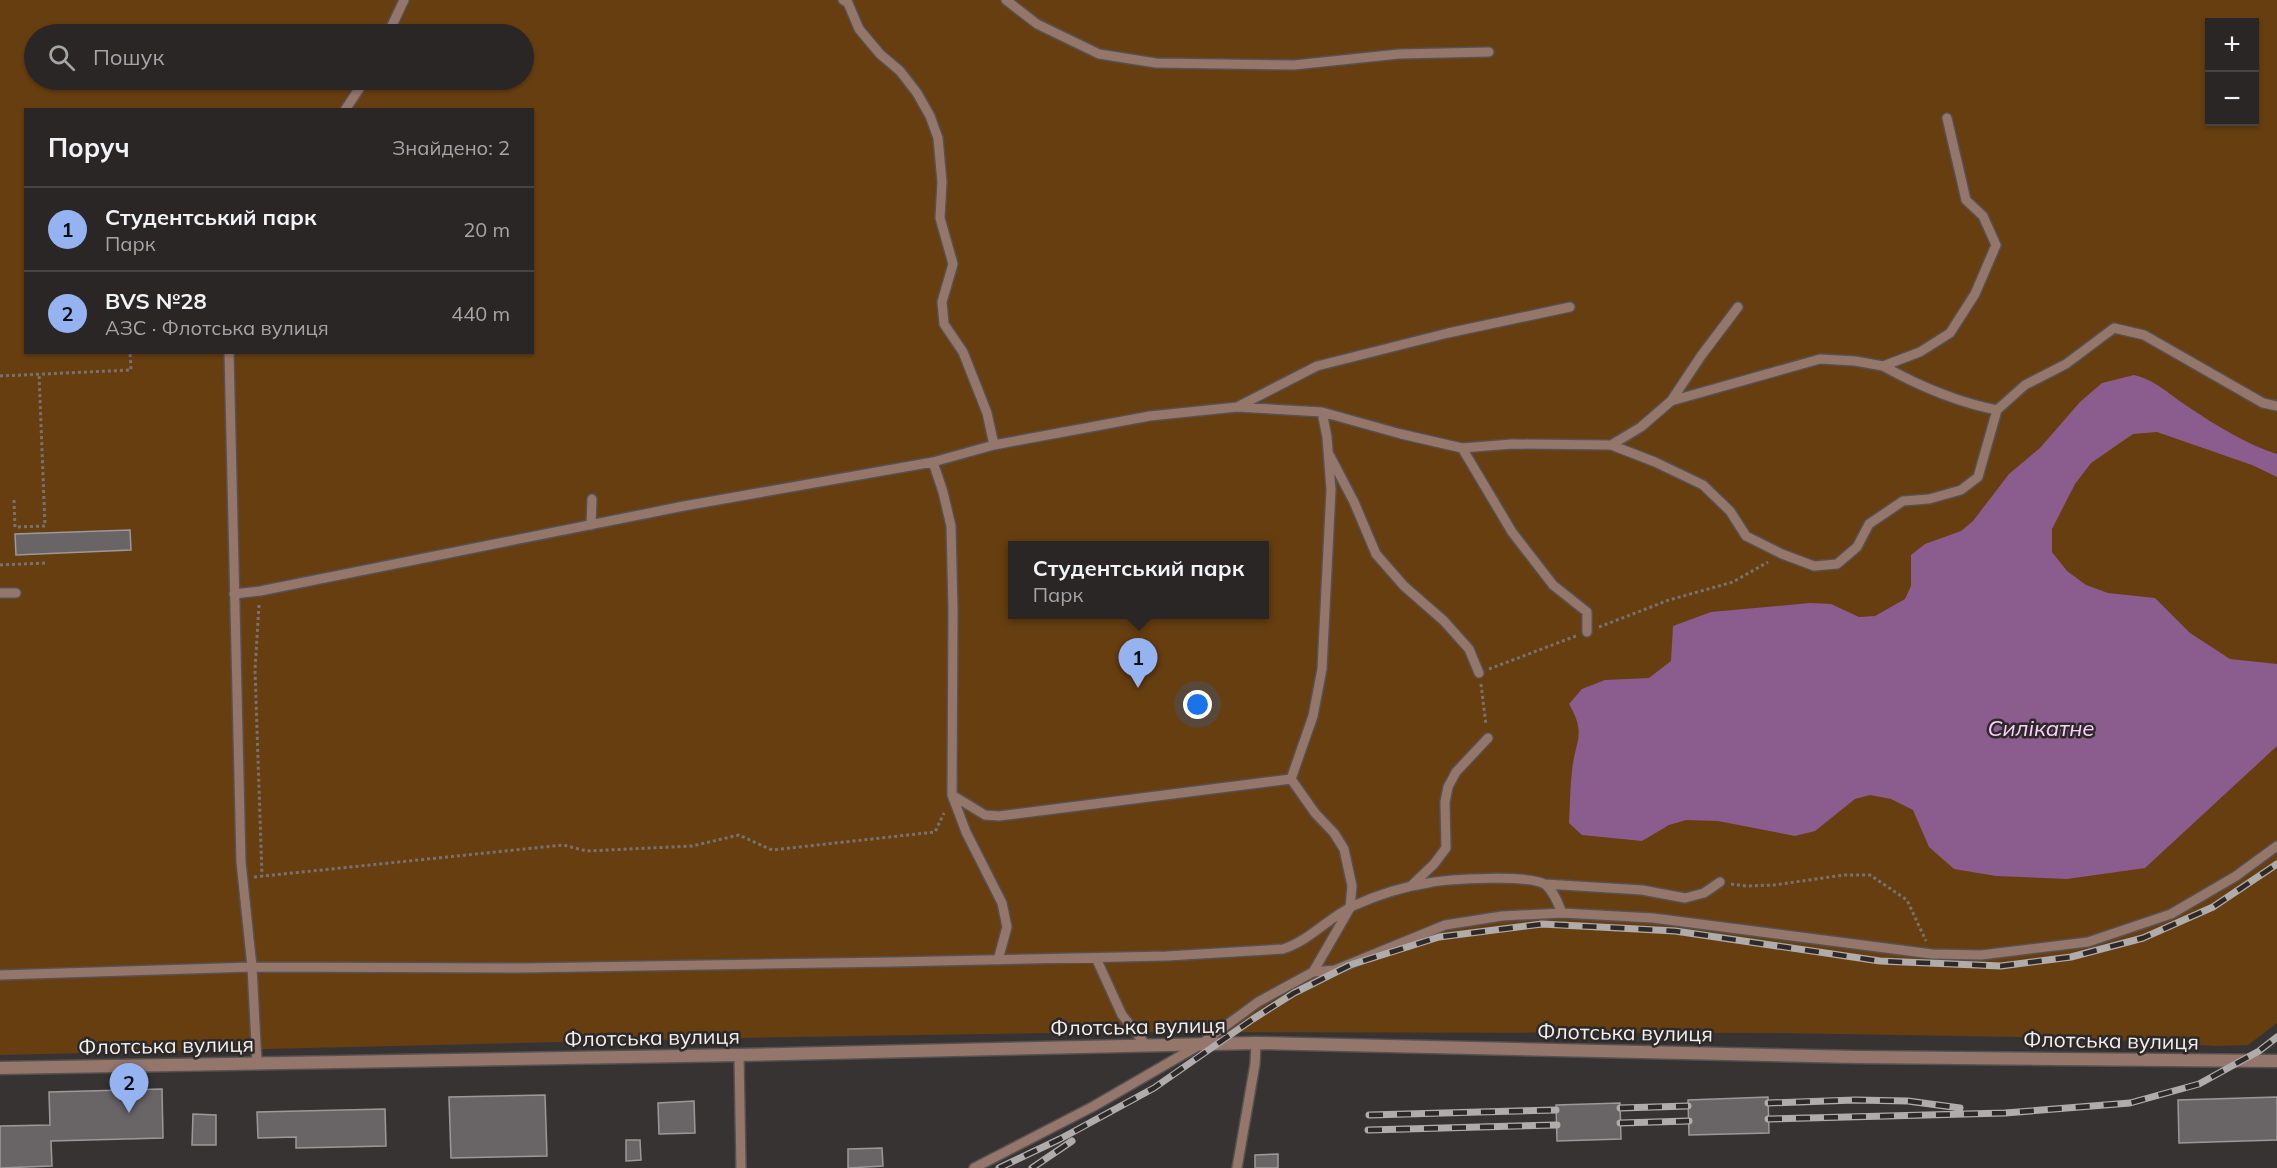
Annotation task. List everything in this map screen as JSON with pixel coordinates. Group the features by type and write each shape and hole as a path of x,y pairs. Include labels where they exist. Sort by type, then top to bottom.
{"street":[{"name":"Флотська вулиця","path":"0,1068 1256,1043 1858,1057 2277,1061"}],"lane":[{"path":"393,24 404,0"},
{"path":"843,0 848,3 859,29 880,54 900,71 917,93 930,116 938,138 942,182 940,218 953,264 942,302 944,324 963,352 987,413 994,446"},
{"path":"1006,0 1037,24 1099,54 1156,63 1294,65 1399,54 1490,52"},
{"path":"346,108 358,90"},
{"path":"1883,366 1920,352 1950,333 1975,294 1996,245 1983,216 1966,200 1947,118"},
{"path":"1237,407 1317,366 1448,333 1570,307"},
{"path":"1611,445 1641,427 1671,401 1738,307"},
{"path":"234,594 260,591 684,506 933,462 994,446 1150,416 1237,407 1322,412 1462,448 1512,444 1611,445 1655,462 1703,485 1730,511 1746,536 1782,554 1814,566 1837,564 1857,547 1869,524 1903,501 1929,499 1961,490 1978,477 1997,410 2025,385 2066,364 2114,328 2144,335 2263,403 2277,406"},
{"path":"229,354 243,878 252,966 257,1063"},
{"path":"1671,401 1820,359 1855,361 1883,366 1912,382 1968,405 1997,410"},
{"path":"1291,779 1313,716 1322,669 1331,490 1322,412"},
{"path":"1462,448 1512,532 1552,585 1587,612 1587,632"},
{"path":"1328,452 1354,502 1376,554 1404,586 1444,621 1469,649 1479,673"},
{"path":"933,462 951,526 952,795 966,832 1002,903 1006,927 998,960"},
{"path":"591,525 592,499"},
{"path":"0,593 16,593"},
{"path":"1410,887 1434,864 1446,848 1445,802 1448,787 1456,772 1488,738"},
{"path":"952,795 985,815 999,816 1291,779"},
{"path":"1291,779 1344,849 1352,886 1350,908 1313,972"},
{"path":"974,1168 1094,1106 1201,1044 1258,1002 1313,972 1335,970 1445,925 1502,916 1562,913 1653,918 1932,954 1981,955 2088,942 2171,914 2236,876 2277,846"},
{"path":"0,975 252,966 524,968 1167,956 1283,949 1296,945 1350,908 1383,893 1429,882 1487,879 1533,880 1545,884 1642,890 1685,898 1704,893 1720,882"},
{"path":"1545,884 1554,895 1562,913"},
{"path":"1096,958 1122,1015 1146,1045"},
{"path":"1237,1168 1255,1064 1256,1043"},
{"path":"739,1055 741,1168"}],"path":[{"path":"0,376 131,370 130,354"},
{"path":"14,500 15,527 45,526 39,374"},
{"path":"1488,738 1479,673 1669,600 1733,582 1782,554"},
{"path":"0,565 46,563"},
{"path":"260,591 255,670 262,876"},
{"path":"243,878 563,845 587,851 692,846 739,835 772,850 935,832 952,795"},
{"path":"1720,882 1746,886 1774,885 1844,875 1870,874 1907,900 1932,954"}],"shaded area":[{"path":"0,0 2277,0 2277,1023 2248,1045 2216,1046 2081,1038 1774,1033 1112,1032 0,1055"}],"water":[{"name":"Силікатне","path":"2134,375 2157,385 2232,434 2277,454 2277,477 2252,465 2157,432 2133,434 2091,463 2075,484 2052,529 2052,552 2067,571 2086,585 2108,593 2155,598 2190,633 2230,659 2277,664 2277,746 2145,868 2067,879 1996,876 1954,869 1929,847 1913,810 1891,799 1870,795 1855,799 1815,831 1795,836 1718,821 1686,820 1669,825 1642,841 1582,835 1569,823 1573,760 1579,731 1569,704 1582,689 1605,680 1649,678 1671,661 1673,626 1711,612 1810,603 1831,604 1859,617 1875,616 1905,599 1911,586 1911,555 1925,544 1961,531 1973,521 2009,474 2040,448 2080,402 2102,383"}],"building":[{"path":"130,530 131,550 16,555 15,534"},
{"path":"162,1089 163,1138 51,1141 52,1166 0,1168 0,1126 50,1125 49,1092"},
{"path":"545,1095 547,1156 451,1158 449,1097"},
{"path":"1768,1097 1769,1133 1689,1135 1688,1100"},
{"path":"2277,1097 2277,1140 2179,1143 2178,1100"},
{"path":"694,1101 695,1133 659,1134 658,1103"},
{"path":"1620,1103 1621,1139 1557,1141 1556,1105"},
{"path":"385,1109 386,1146 296,1148 296,1137 258,1138 257,1112"},
{"path":"193,1114 216,1115 216,1145 192,1145"},
{"path":"626,1140 640,1140 641,1160 626,1161"},
{"path":"882,1148 883,1166 848,1168 848,1149"},
{"path":"1278,1154 1278,1168 1255,1168 1255,1155"}],"railway":[{"path":"999,1168 1060,1139 1154,1088 1294,993 1350,965 1439,937 1542,924 1675,931 1880,961 2001,966 2071,957 2143,938 2213,907 2277,864"},
{"path":"1768,1119 2005,1113 2130,1103 2199,1084 2259,1051 2277,1037"},
{"path":"1768,1103 1908,1101 1960,1108"},
{"path":"1620,1108 1688,1106"},
{"path":"1369,1115 1556,1110"},
{"path":"1620,1123 1689,1121"},
{"path":"1368,1130 1557,1125"},
{"path":"1032,1168 1072,1141"}],"place":[{"name":"Студентський парк","path":"1138,688"},
{"name":"BVS №28","path":"129,1113"}]}
